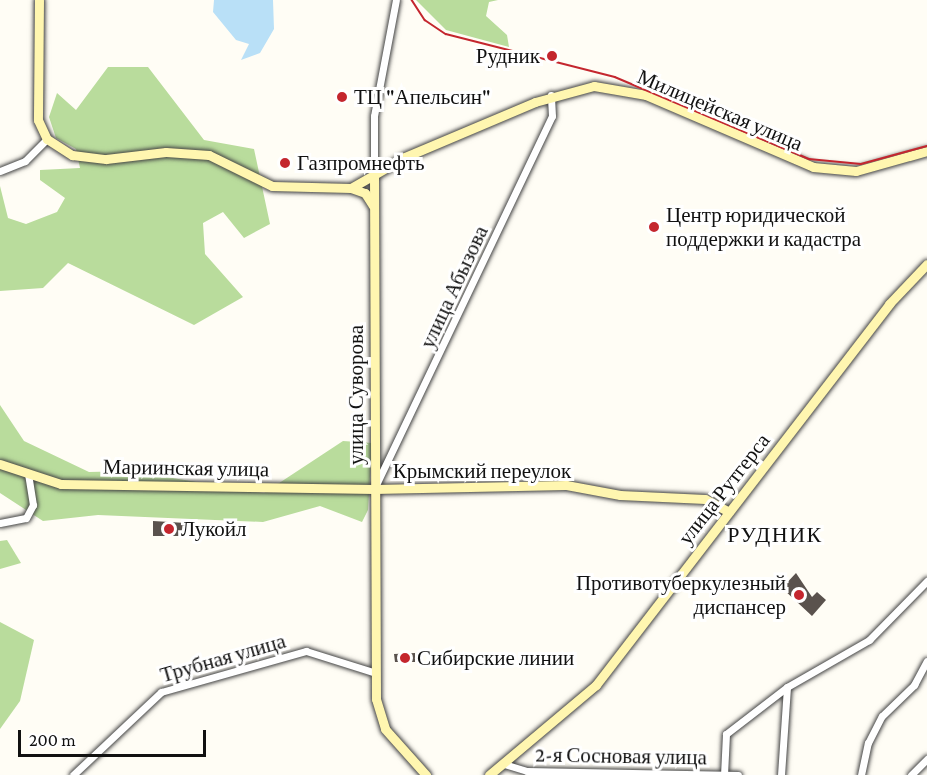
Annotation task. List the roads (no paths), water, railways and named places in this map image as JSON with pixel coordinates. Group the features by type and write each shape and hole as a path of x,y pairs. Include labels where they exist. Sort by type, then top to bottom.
{"main road":[{"path":"39,0 38,120 47,139 72,155 106,159 166,152 209,156 272,186 351,188 365,193 374,207"},
{"name":"Милицейская улица","path":"351,188 374,177 405,157 551,95 578,87 626,89 796,163 856,171 927,151"},
{"name":"улица Суворова","path":"374,177 376,672 381,722 426,775"},
{"name":"улица Рутгерса","path":"489,775 596,685 890,304 927,264"},
{"name":"Мариинская улица","path":"0,464 61,484 374,489"},
{"name":"Крымский переулок","path":"374,489 566,485 620,495 705,499 729,512"}],"street":[{"name":"улица Суворова","path":"374,177 374,116 396,0"},
{"name":"улица Абызова","path":"374,489 552,116 551,95"},
{"path":"0,171 25,161 47,139"},
{"path":"0,523 26,518 33,506 28,475"},
{"path":"724,775 726,734 788,687 869,640 927,581"},
{"name":"Трубная улица","path":"73,775 161,692 306,651 376,672"},
{"path":"861,775 868,742 882,716 914,686 927,661"},
{"path":"781,775 788,687"},
{"path":"911,775 927,759"},
{"name":"2-я Сосновая улица","path":"504,764 526,771 738,775"}],"water":[{"path":"214,0 273,0 274,29 260,53 241,60 249,44 236,40 213,12"}],"tram line":[{"path":"412,0 425,20 446,34 615,77 809,159 861,164 927,146"}],"place":[{"name":"Рудник","path":"552,56"},
{"name":"ТЦ \"Апельсин\"","path":"342,97"},
{"name":"Газпромнефть","path":"285,163"},
{"name":"Центр юридической поддержки и кадастра","path":"654,227"},
{"name":"Лукойл","path":"169,529"},
{"name":"Противотуберкулезный диспансер","path":"799,595"},
{"name":"Сибирские линии","path":"405,658"}],"district":[{"name":"РУДНИК","path":"775,535"}]}
